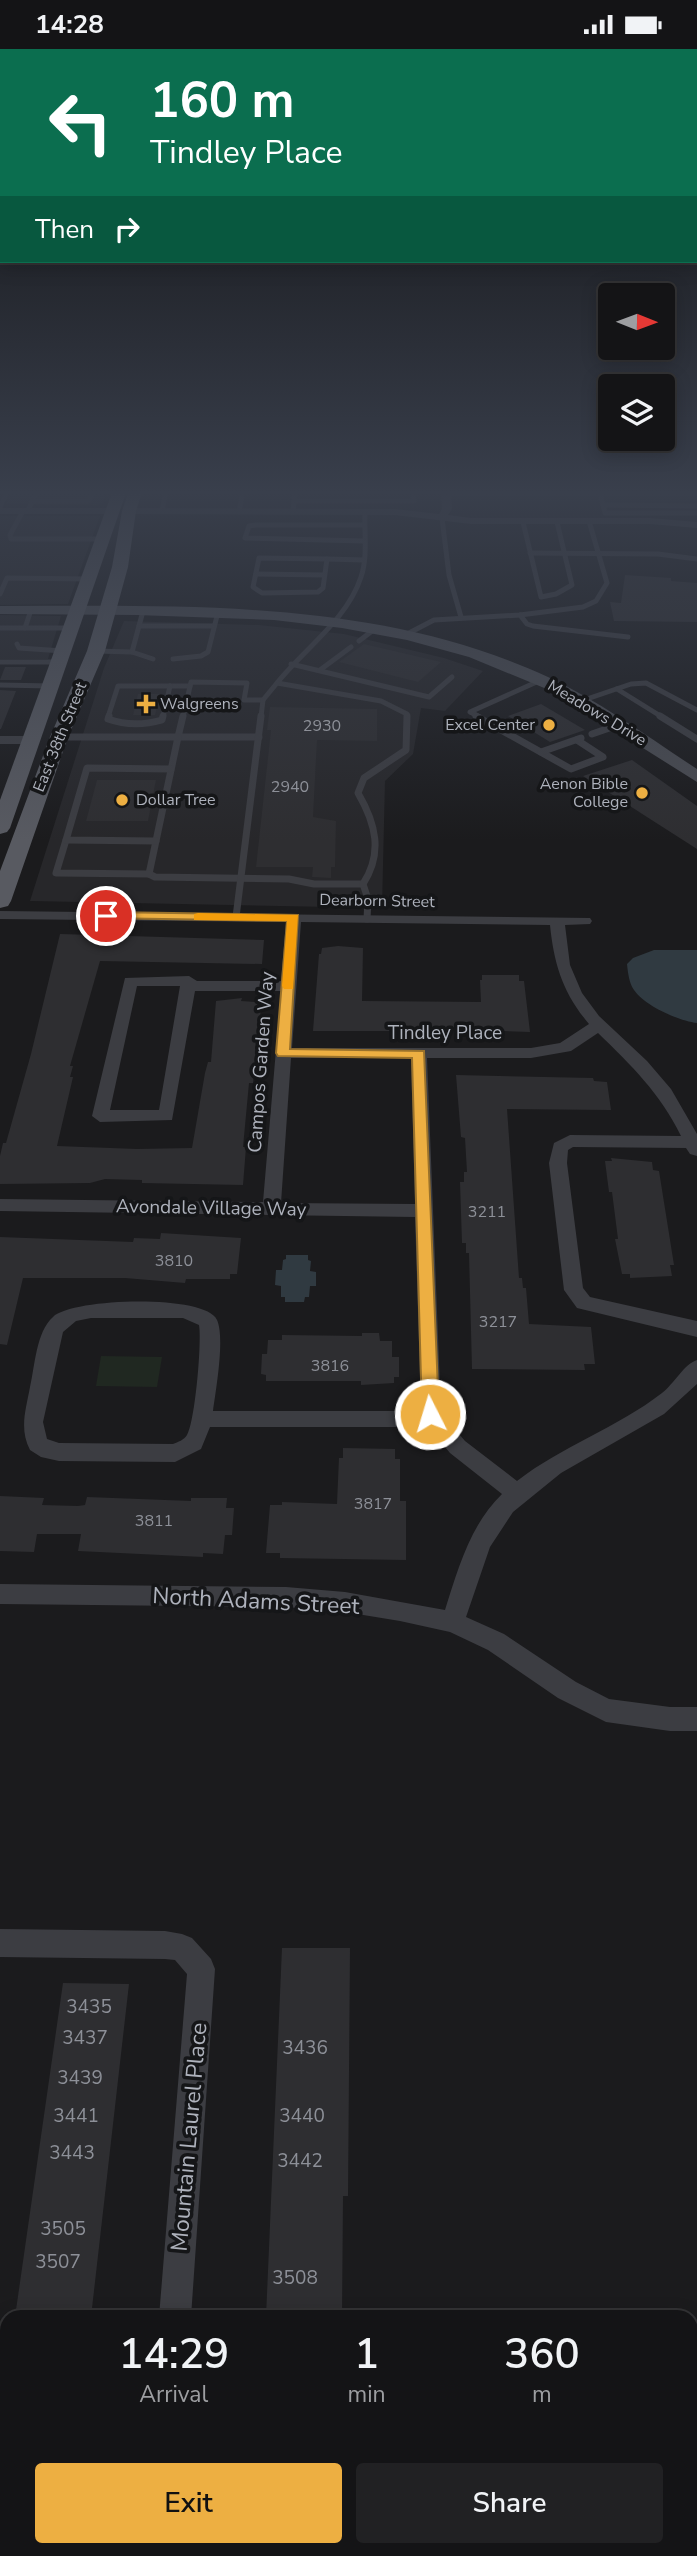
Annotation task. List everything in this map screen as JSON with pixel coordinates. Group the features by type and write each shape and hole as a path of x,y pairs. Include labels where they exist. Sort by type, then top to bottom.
{"main road":[{"name":"East 38th Street","path":"0,828 78,607"},
{"name":"East 38th Street","path":"0,901 59,737 96,650 109,607"}],"street":[{"path":"0,610 31,610 74,619"},
{"name":"Meadows Drive","path":"74,619 108,611 141,618 335,621 407,634 476,653 541,680 581,701 697,776"},
{"path":"0,740 32,740"},
{"name":"Dearborn Street","path":"0,915 585,921"},
{"name":"Campos Garden Way","path":"271,1209 294,918"},
{"path":"557,921 567,980 580,1002 654,1078 695,1147"},
{"path":"130,981 189,981 188,986 166,1116 100,1115 130,981"},
{"path":"188,986 288,986"},
{"name":"Tindley Place","path":"283,1053 510,1054 565,1047 600,1024"},
{"path":"419,1054 430,1414 437,1429 448,1439 519,1494"},
{"path":"695,1147 570,1141 560,1147 558,1163 574,1290 584,1303 697,1329"},
{"name":"Avondale Village Way","path":"0,1205 423,1211"},
{"path":"92,1311 183,1311 204,1316 210,1331 201,1419 197,1439 175,1453 59,1452 48,1451 37,1444 33,1422 53,1331 59,1321 68,1315 92,1311"},
{"path":"453,1622 482,1539 491,1523 543,1473 663,1404 697,1368"},
{"path":"201,1419 411,1419 430,1414"},
{"name":"North Adams Street","path":"0,1594 286,1597 345,1602 453,1622 496,1642 567,1690 607,1710 670,1719 697,1719"},
{"name":"Mountain Laurel Place","path":"0,1943 165,1945 183,1948 201,1969 176,2310"}],"lane":[{"path":"236,918 263,700 291,664 335,621 344,607"},
{"path":"458,607 461,617"},
{"path":"407,634 433,621 520,615 583,607"},
{"path":"23,631 31,610"},
{"path":"520,615 527,624 533,626 628,637"},
{"path":"132,652 141,618"},
{"path":"0,628 40,631 74,619"},
{"path":"173,656 201,656 208,652 216,619"},
{"path":"359,641 376,628"},
{"path":"17,644 19,648 33,647 61,657"},
{"path":"320,670 351,647"},
{"path":"96,650 154,656"},
{"path":"0,662 61,657"},
{"path":"291,664 429,697 452,677"},
{"path":"541,680 470,712 571,769 603,757 580,738 541,752"},
{"path":"149,874 191,682 247,683 244,700 263,700"},
{"path":"581,701 646,683 697,710"},
{"path":"277,684 382,701 407,714 406,750 364,778 358,793 372,813 376,843 374,869 363,884"},
{"path":"0,685 51,686"},
{"path":"170,686 162,720 114,722 108,719 117,686 170,686 190,686"},
{"path":"617,689 697,739"},
{"path":"592,734 618,725"},
{"path":"59,737 258,737"},
{"path":"171,769 87,768 56,873 289,879 314,884 363,884"},
{"path":"66,840 156,841"},
{"path":"363,884 368,899 367,919"}],"shaded area":[{"path":"0,615 61,616 48,659 0,659"},
{"path":"124,621 259,625 344,634 444,658 483,671 445,711 421,708 413,754 385,781 382,908 30,901 104,668"},
{"path":"654,950 697,950 697,1023 672,1016 654,1007 632,987 627,964 633,958"},
{"path":"286,1255 308,1255 308,1260 311,1261 310,1271 316,1272 316,1286 310,1286 309,1297 305,1297 304,1302 285,1302 285,1297 281,1297 281,1286 275,1285 276,1270 282,1270"},
{"path":"101,1356 162,1357 157,1387 96,1386"}],"building":[{"path":"611,607 697,607 697,622 614,621"},
{"path":"364,644 441,662 418,682 339,662"},
{"path":"5,667 26,667 21,680 0,680"},
{"path":"0,690 16,691 1,729 0,729"},
{"name":"Walgreens","path":"138,694 160,694 155,715 133,715"},
{"name":"Excel Center","path":"541,704 585,730 550,742 508,716"},
{"path":"270,707 377,709 377,741 317,740 313,817 336,821 335,867 331,867 331,878 312,877 313,867 256,867 271,730 267,730"},
{"name":"Aenon Bible College","path":"632,760 697,806 697,849 583,776"},
{"name":"Dollar Tree","path":"97,780 156,780 148,821 86,821"},
{"path":"60,934 264,940 262,964 100,961 70,1066 73,1066 70,1077 73,1077 57,1146 192,1148 205,1073 208,1062 211,1062 216,1001 242,998 241,1001 258,1002 257,1007 261,1008 253,1083 249,1083 243,1147 246,1147 243,1185 142,1183 142,1180 105,1179 90,1183 0,1184 3,1143 6,1143 31,1054"},
{"path":"322,948 363,948 362,1001 481,1002 482,975 519,975 519,981 524,981 530,1032 413,1028 401,1028 401,1031 313,1031 319,954"},
{"path":"456,1075 593,1078 594,1081 607,1082 611,1110 507,1109 519,1278 522,1278 523,1288 526,1288 529,1324 591,1327 595,1364 584,1364 585,1370 472,1369 469,1253 466,1253 466,1243 462,1243 460,1182 464,1182 464,1172 467,1172"},
{"path":"611,1158 652,1162 653,1170 659,1171 674,1265 670,1265 672,1276 630,1278 630,1274 622,1274 615,1239 618,1239 612,1192 609,1192 605,1161 612,1161"},
{"path":"161,1233 241,1238 237,1274 230,1274 230,1279 186,1279 185,1283 125,1278 23,1278 7,1345 0,1344 0,1237 133,1242 134,1238 160,1239"},
{"path":"362,1333 379,1333 380,1341 392,1341 392,1357 399,1357 399,1377 394,1377 394,1383 361,1385 361,1381 266,1381 266,1375 261,1374 262,1354 267,1354 268,1340 282,1340 282,1335 362,1336"},
{"path":"343,1448 395,1449 395,1459 400,1459 400,1501 406,1501 406,1560 280,1558 280,1553 266,1553 270,1505 282,1505 282,1502 337,1504 339,1458 343,1458"},
{"path":"0,1496 44,1498 42,1505 78,1506 85,1505 87,1497 191,1501 191,1498 227,1498 226,1508 234,1508 232,1535 225,1535 223,1554 203,1553 203,1557 78,1551 81,1534 37,1534 34,1552 0,1551"},
{"path":"282,1948 350,1948 348,2196 343,2196 342,2310 266,2310"},
{"path":"63,1983 129,1984 92,2310 16,2310"}],"slow traffic":[{"path":"198,917 294,918 288,986"}],"place":[{"name":"Walgreens","path":"146,704"},
{"name":"Excel Center","path":"549,725"},
{"name":"Aenon Bible College","path":"642,793"},
{"name":"Dollar Tree","path":"122,800"}],"route":[{"path":"106,916 294,918 283,1053 419,1054 430,1414"}]}
